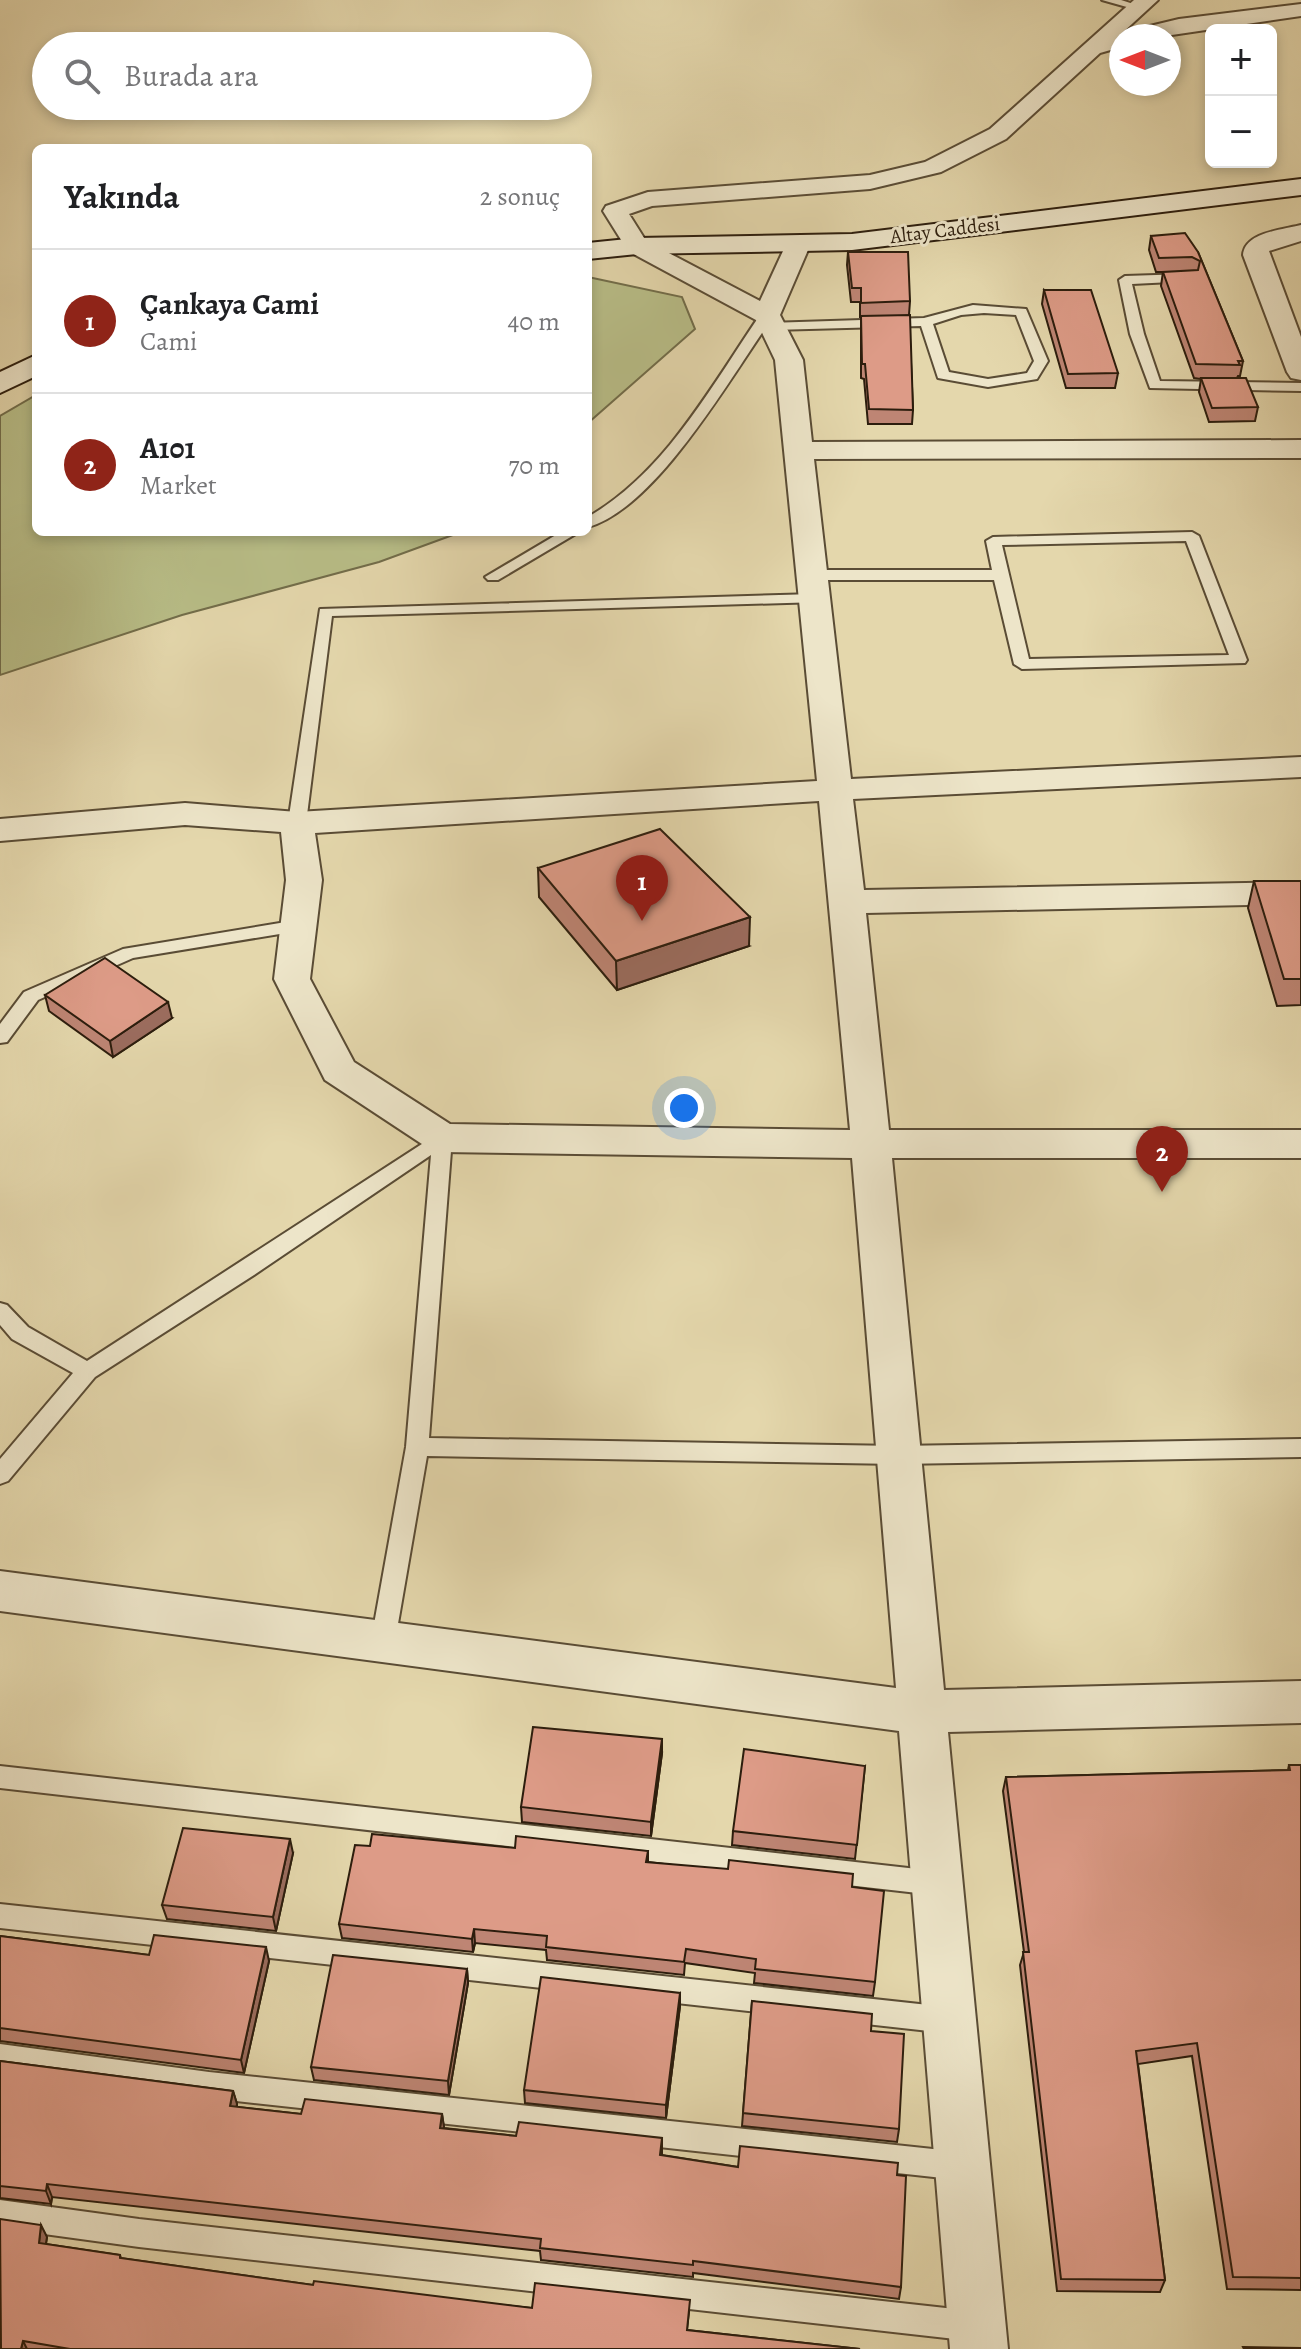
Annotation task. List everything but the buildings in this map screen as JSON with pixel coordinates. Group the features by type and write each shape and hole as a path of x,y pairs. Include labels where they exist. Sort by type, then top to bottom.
{"main road":[{"name":"Altay Caddesi","path":"592,251 637,246 852,242 1301,187"},
{"path":"0,384 32,366"}],"street":[{"path":"978,2338 919,1712 871,1144 789,360 770,321 637,246 615,211 648,199 870,182 933,167 998,134 1144,4"},
{"path":"1181,26 1301,10"},
{"path":"1092,48 1109,43"},
{"path":"1301,233 1265,242 1256,249 1301,372"},
{"path":"770,321 798,243"},
{"path":"799,451 1301,449"},
{"path":"0,830 185,814 297,823 834,790 1301,767"},
{"path":"297,823 304,880 292,979 339,1071 442,1138 871,1144 1301,1144"},
{"path":"846,902 1301,893"},
{"path":"0,1591 919,1712 1301,1702"}],"lane":[{"path":"1107,0 1144,4"},
{"path":"1190,278 1125,280 1137,334 1155,385 1301,387"},
{"path":"592,521 619,505 675,449 770,321 926,322 959,310 992,307 1021,312 1041,361 1032,376 1003,384 962,382 943,375 926,322"},
{"path":"493,577 565,536"},
{"path":"1192,536 1239,660 1022,664 1001,575 993,541 1192,536"},
{"path":"297,823 325,612 1001,575"},
{"path":"0,1037 31,996 129,953 298,926"},
{"path":"0,1475 87,1371 247,1270 442,1138"},
{"path":"383,1641 417,1447 442,1138"},
{"path":"0,1311 20,1333 87,1371"},
{"path":"417,1447 898,1455 1301,1448"},
{"path":"0,1777 935,1883"},
{"path":"0,1916 947,2020"},
{"path":"0,2057 209,2085 961,2166"},
{"path":"0,2214 978,2338"}],"green space":[{"path":"592,278 682,297 695,329 592,419"},
{"path":"32,397 32,536 450,536 379,562 182,615 0,675 0,416"}],"place":[{"name":"Çankaya Cami","path":"642,921"},
{"name":"A101","path":"1162,1192"}]}
